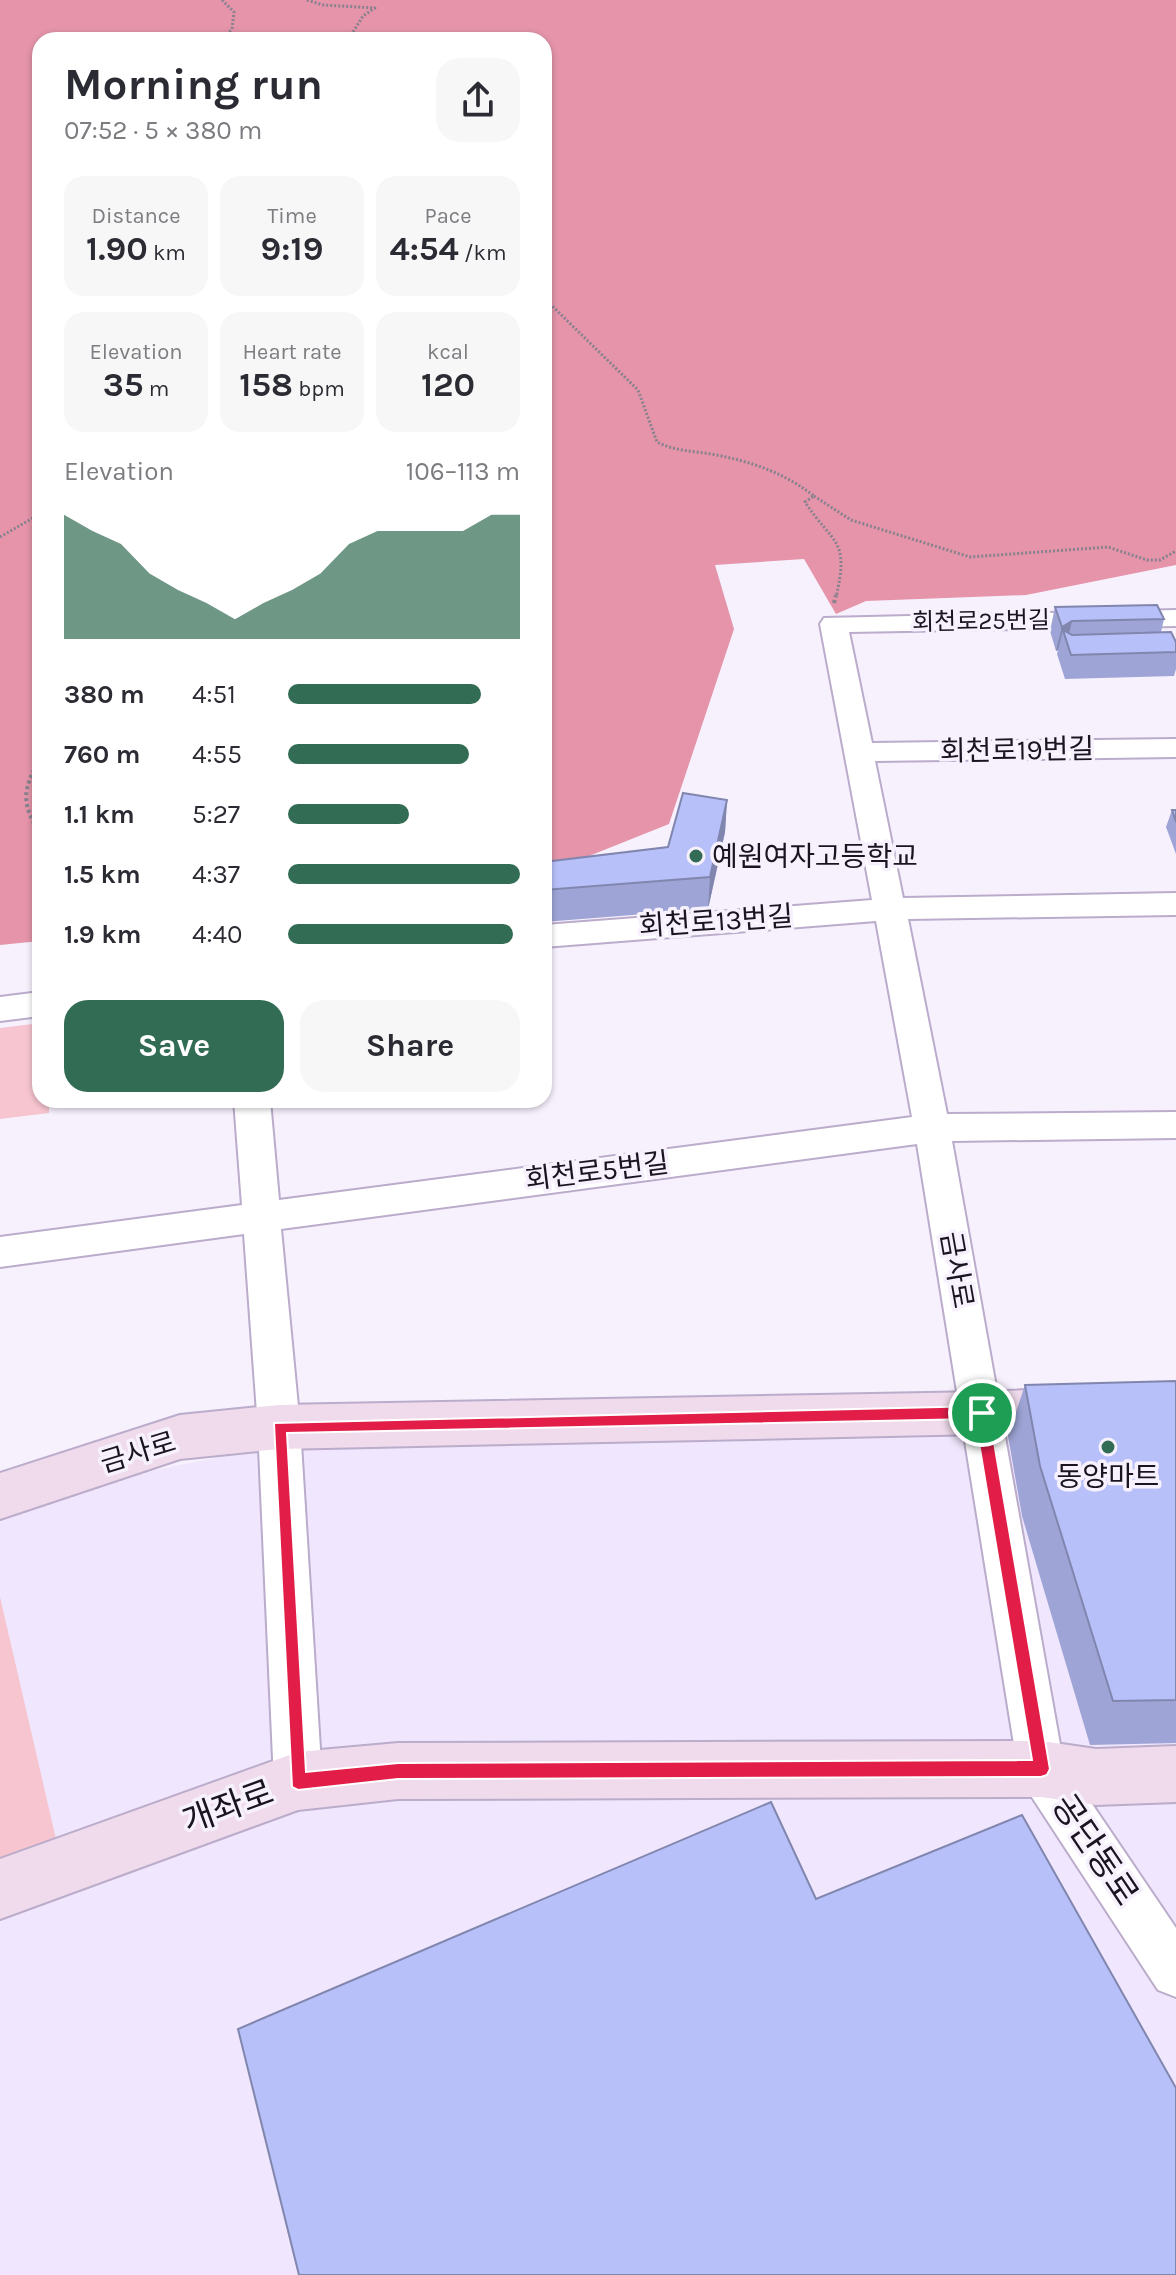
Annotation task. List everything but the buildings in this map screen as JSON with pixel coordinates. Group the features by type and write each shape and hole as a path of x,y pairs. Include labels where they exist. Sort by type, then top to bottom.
{"main road":[{"name":"금사로","path":"0,1496 180,1437 279,1427 982,1413 1176,1405"},
{"name":"개좌로","path":"0,1889 298,1781 398,1771 1041,1769 1096,1777 1176,1774"}],"street":[{"name":"회천로25번길","path":"834,624 1176,618"},
{"path":"834,624 932,1128"},
{"name":"회천로19번길","path":"858,752 1176,748"},
{"name":"회천로13번길","path":"552,935 888,909 1176,904"},
{"path":"0,1009 32,1005"},
{"path":"253,1108 279,1427 298,1781"},
{"name":"회천로5번길","path":"0,1252 932,1128 1176,1125"},
{"name":"금사로","path":"932,1128 982,1413"},
{"path":"982,1413 1041,1769"},
{"name":"공단동로","path":"1041,1769 1176,1972"}],"path":[{"path":"222,0 234,12 229,32"},
{"path":"307,0 319,5 350,4 375,8 363,16 353,32"},
{"path":"552,306 638,390 657,442 762,464 791,477 851,520 970,557 1108,547 1147,560 1160,560 1176,551"},
{"path":"814,496 805,502 813,516 835,537 843,559 834,605 834,624"},
{"path":"0,537 32,519"},
{"path":"32,775 22,796 32,819"}],"shaded area":[{"path":"0,0 1176,0 1176,565 1026,595 866,601 836,614 804,559 715,565 734,629 669,824 552,871 552,32 32,32 32,942 0,945"},
{"path":"32,1024 32,1108 49,1108 49,1113 0,1119 0,1028"},
{"path":"1176,1431 1176,2275 0,2275 0,1514 81,1485 280,1445"},
{"path":"0,1597 56,1839 0,1860"}],"place":[{"name":"예원여자고등학교","path":"696,856"},
{"name":"동양마트","path":"1108,1447"}],"route":[{"path":"982,1413 1041,1769 398,1771 298,1781 279,1427 982,1413"}]}
